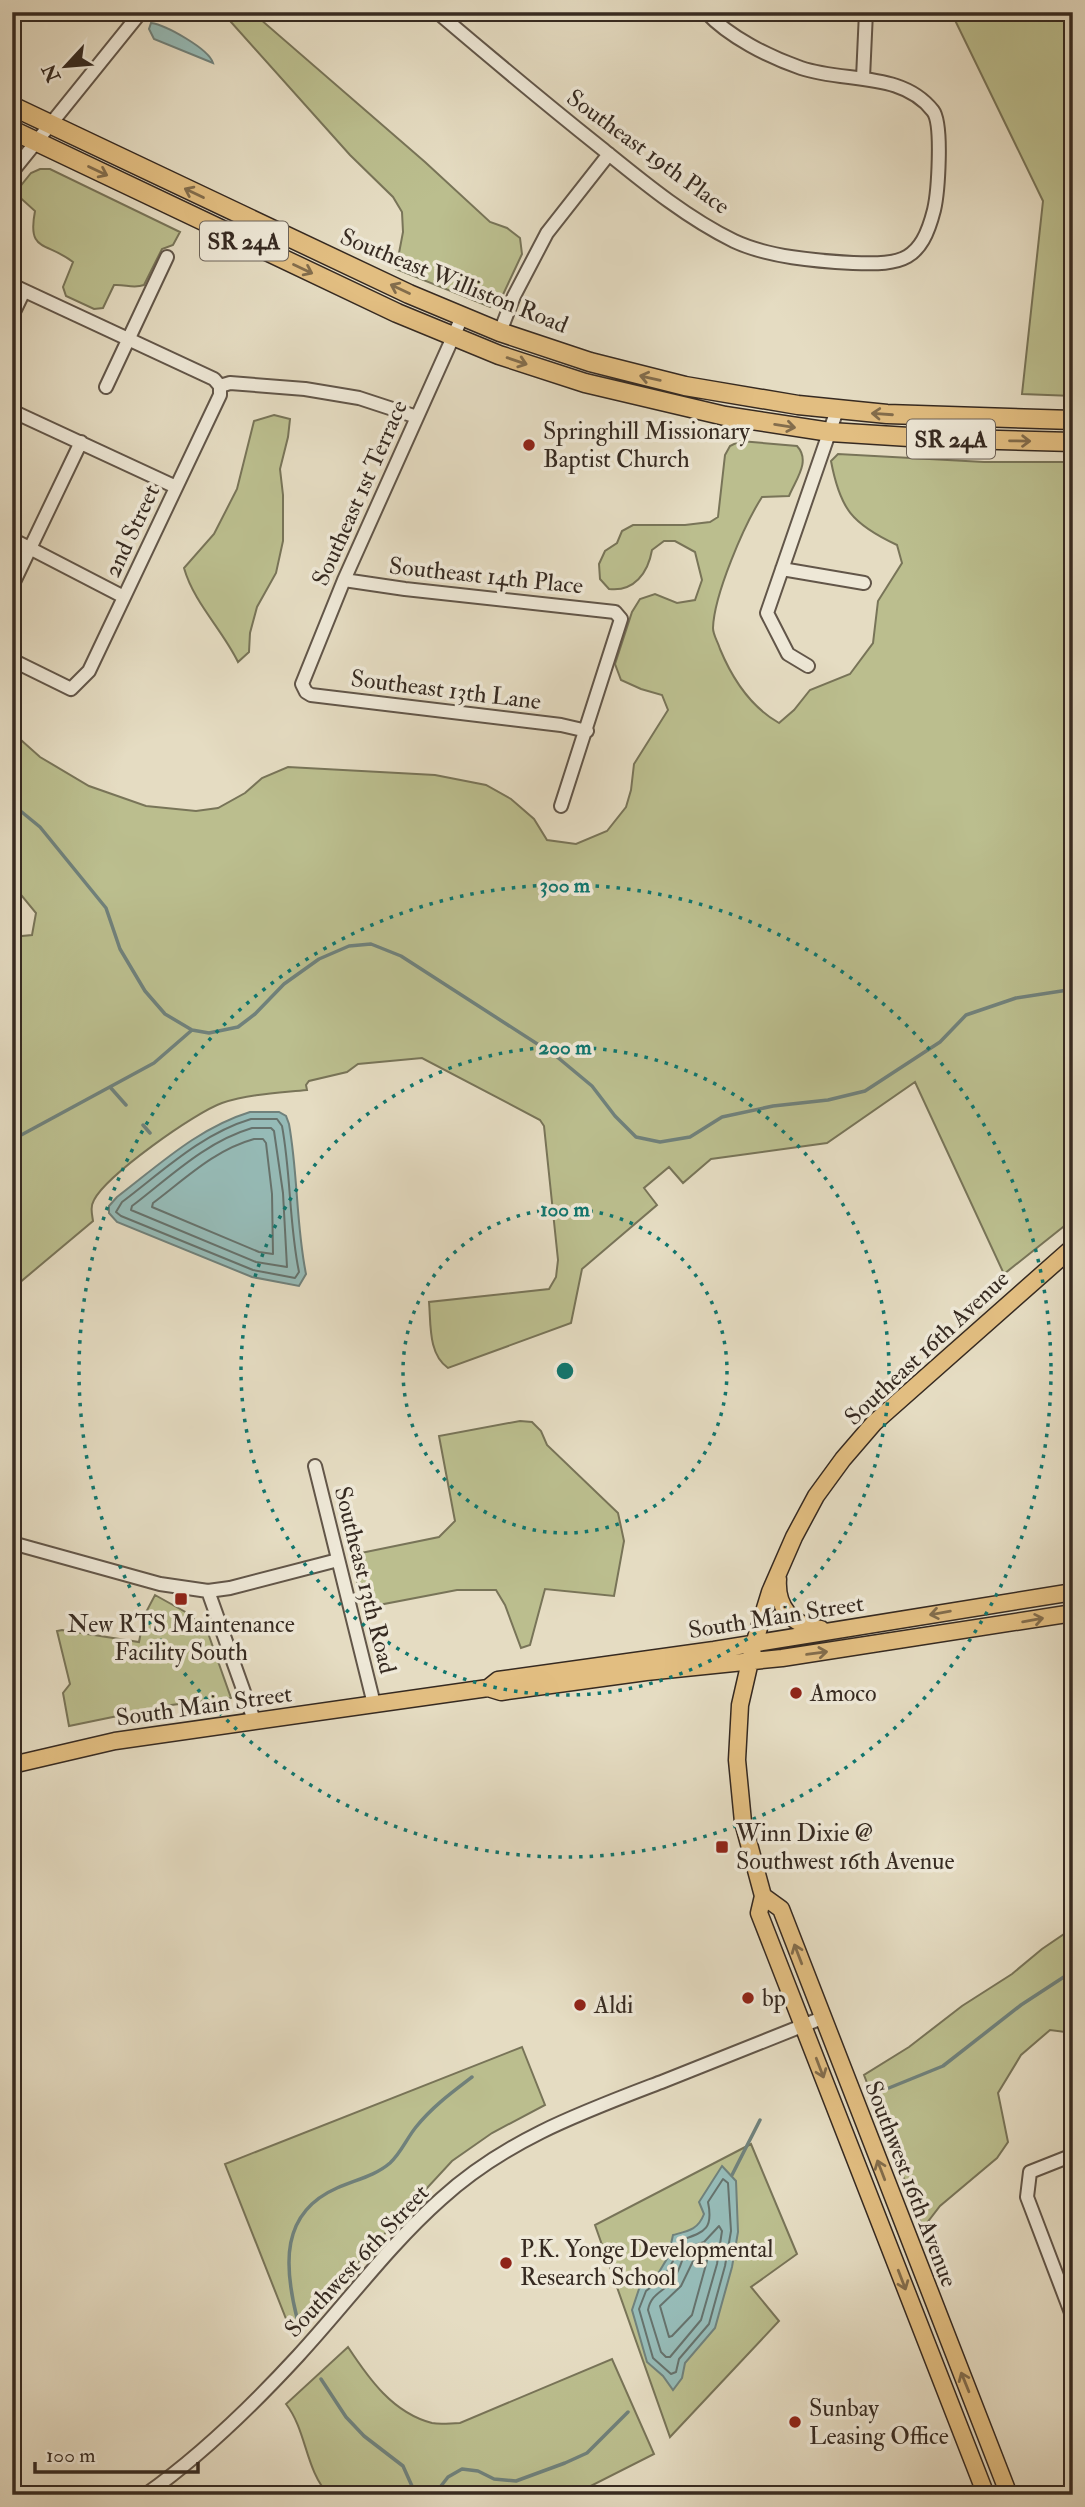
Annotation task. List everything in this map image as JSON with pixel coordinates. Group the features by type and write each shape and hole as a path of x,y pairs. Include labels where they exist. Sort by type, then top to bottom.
{"highway":[{"name":"Southeast Williston Road","path":"12,106 463,317 590,362 685,386 838,410 901,415 1073,420"},
{"name":"Southeast Williston Road","path":"12,131 397,313 453,337 585,383 680,407 830,432 1073,442"},
{"path":"245,241 254,221"},
{"path":"680,407 685,386"}],"main road":[{"name":"Southeast 16th Avenue","path":"754,1644 778,1573 794,1537 816,1496 843,1459 874,1423 1073,1247"},
{"path":"778,1573 778,1595 785,1612 802,1625 832,1631"},
{"name":"South Main Street","path":"488,1688 498,1680 754,1644 1073,1592"},
{"path":"993,1603 994,1627"},
{"name":"South Main Street","path":"12,1765 115,1741 254,1720 488,1688 501,1692 749,1661 1073,1614"},
{"name":"Southwest 16th Avenue","path":"754,1644 740,1705 737,1760 743,1822 762,1896 759,1913 986,2495"},
{"name":"Southwest 16th Avenue","path":"762,1896 781,1909 1009,2495"}],"street":[{"path":"12,172 141,12"},
{"name":"Southeast 19th Place","path":"437,12 609,154 694,218 737,242 787,256 837,262 886,264 913,254 927,235 936,200 939,150 936,115 921,98 893,85 801,68 752,46 713,20 706,12"},
{"path":"863,78 866,12"},
{"path":"500,332 514,296 547,233 609,154"},
{"path":"106,387 167,257"},
{"path":"12,316 18,288 214,379 219,386 230,383 305,389 359,398 416,417"},
{"name":"Southeast 1st Terrace","path":"303,688 303,678 344,580 463,317"},
{"name":"2nd Street","path":"12,660 71,689 89,671 220,395 219,386"},
{"path":"808,666 788,654 767,613 838,410"},
{"path":"12,411 176,487"},
{"path":"12,586 81,442"},
{"path":"12,539 124,597"},
{"path":"782,569 864,583"},
{"name":"Southeast 14th Place","path":"344,580 615,612 621,620 587,730"},
{"name":"Southeast 13th Lane","path":"303,688 311,695 587,730"},
{"path":"561,806 587,730"},
{"name":"Southeast 13th Road","path":"315,1466 374,1704"},
{"path":"12,1543 160,1584 208,1591 230,1588 338,1560"},
{"path":"208,1591 254,1720"},
{"name":"Southwest 6th Street","path":"145,2495 204,2450 227,2428 298,2356 399,2239 442,2198 490,2160 528,2137 584,2112 822,2018"},
{"path":"1073,2155 1030,2172 1027,2197 1073,2318"}],"green space":[{"path":"222,12 252,12 490,222 507,228 520,238 522,254 500,301 490,307 396,269 403,232 402,212 393,197 350,155"},
{"path":"951,12 1073,12 1073,396 1022,394 1043,201"},
{"path":"50,169 180,232 173,245 162,249 144,285 114,285 103,308 94,309 66,296 63,287 73,262 36,240 33,224 35,211 15,193 31,173"},
{"path":"274,415 290,419 280,469 283,541 276,573 257,607 250,633 249,652 238,662 194,593 184,568 214,534 237,489 254,421"},
{"path":"740,441 797,446 803,458 801,470 789,496 762,497 755,509 724,579 713,628 730,671 751,700 779,723 810,690 850,674 873,643 878,601 902,563 897,545 869,530 850,513 844,503 831,461 838,454 984,462 1073,462 1073,1219 1004,1274 915,1082 827,1143 711,1159 683,1183 669,1167 644,1188 657,1205 582,1269 571,1323 448,1368 434,1347 429,1302 549,1289 556,1277 558,1260 544,1126 540,1120 422,1058 358,1064 347,1072 309,1081 307,1090 243,1098 209,1109 152,1146 116,1176 94,1200 93,1221 12,1289 12,937 32,935 36,913 12,884 12,732 40,757 89,786 146,806 196,811 218,808 245,793 262,778 288,767 435,775 486,785 511,799 534,819 547,840 576,844 607,831 626,807 634,764 668,710 662,695 621,680 615,664 632,612 640,599 655,594 677,603 695,600 702,580 695,552 675,541 664,541 652,550 643,573 633,584 626,587 609,589 600,579 599,564 605,551 617,543 622,531 633,525 685,525 710,522 718,517 725,455 730,446"},
{"path":"520,1421 532,1422 541,1431 547,1445 618,1513 624,1541 614,1596 545,1589 530,1645 521,1648 505,1605 496,1590 457,1590 363,1608 351,1555 439,1537 455,1521 439,1436"},
{"path":"155,1595 189,1614 208,1633 231,1698 171,1705 69,1726 63,1693 70,1684 57,1631 139,1642 144,1616"},
{"path":"1073,1928 1073,2033 1050,2030 1021,2055 998,2093 1008,2142 997,2158 940,2206 923,2228 864,2075 909,2047"},
{"path":"522,2047 545,2105 492,2133 452,2161 292,2334 225,2164"},
{"path":"751,2144 797,2254 751,2287 779,2321 670,2437 595,2225"},
{"path":"348,2347 364,2371 394,2403 418,2418 439,2424 460,2423 612,2359 654,2454 573,2495 329,2495 315,2474 298,2426 286,2404"}],"water":[{"path":"151,23 186,38 204,51 213,63 154,39 149,29"},
{"path":"250,1112 279,1112 286,1116 289,1124 306,1274 299,1286 252,1277 117,1222 109,1213 109,1206 117,1197 180,1148 213,1128"},
{"path":"722,2166 736,2181 738,2232 732,2267 715,2328 685,2363 682,2378 673,2390 663,2376 647,2362 632,2310 640,2286 659,2272 668,2257 673,2235 692,2229 702,2219 704,2214 699,2202"}],"waterway":[{"path":"12,804 40,827 106,908 120,949 145,991 165,1014 192,1030 209,1033 238,1027 255,1014 284,984 319,959 349,946 371,944 401,956 556,1056 592,1086 615,1116 636,1137 660,1142 690,1137 722,1117 773,1106 828,1100 865,1091 940,1042 966,1015 1016,998 1068,990 1073,986"},
{"path":"12,1140 154,1063 192,1030"},
{"path":"110,1087 126,1105"},
{"path":"143,1125 150,1133"},
{"path":"879,2092 943,2066 1021,2005 1073,1971"},
{"path":"297,2318 289,2261 296,2226 305,2212 318,2199 337,2188 371,2175 390,2163 429,2113 472,2077"},
{"path":"732,2175 760,2120"},
{"path":"321,2379 346,2417 364,2436 403,2466 416,2495"},
{"path":"434,2495 448,2477 462,2469 478,2471 494,2479 516,2481 565,2463 587,2453 628,2412"}],"place":[{"name":"Springhill Missionary Baptist Church","path":"529,445"},
{"name":"New RTS Maintenance Facility South","path":"181,1599"},
{"name":"Amoco","path":"796,1693"},
{"name":"Winn Dixie @ Southwest 16th Avenue","path":"722,1847"},
{"name":"bp","path":"748,1998"},
{"name":"Aldi","path":"580,2005"},
{"name":"P.K. Yonge Developmental Research School","path":"506,2263"},
{"name":"Sunbay Leasing Office","path":"795,2422"}]}
